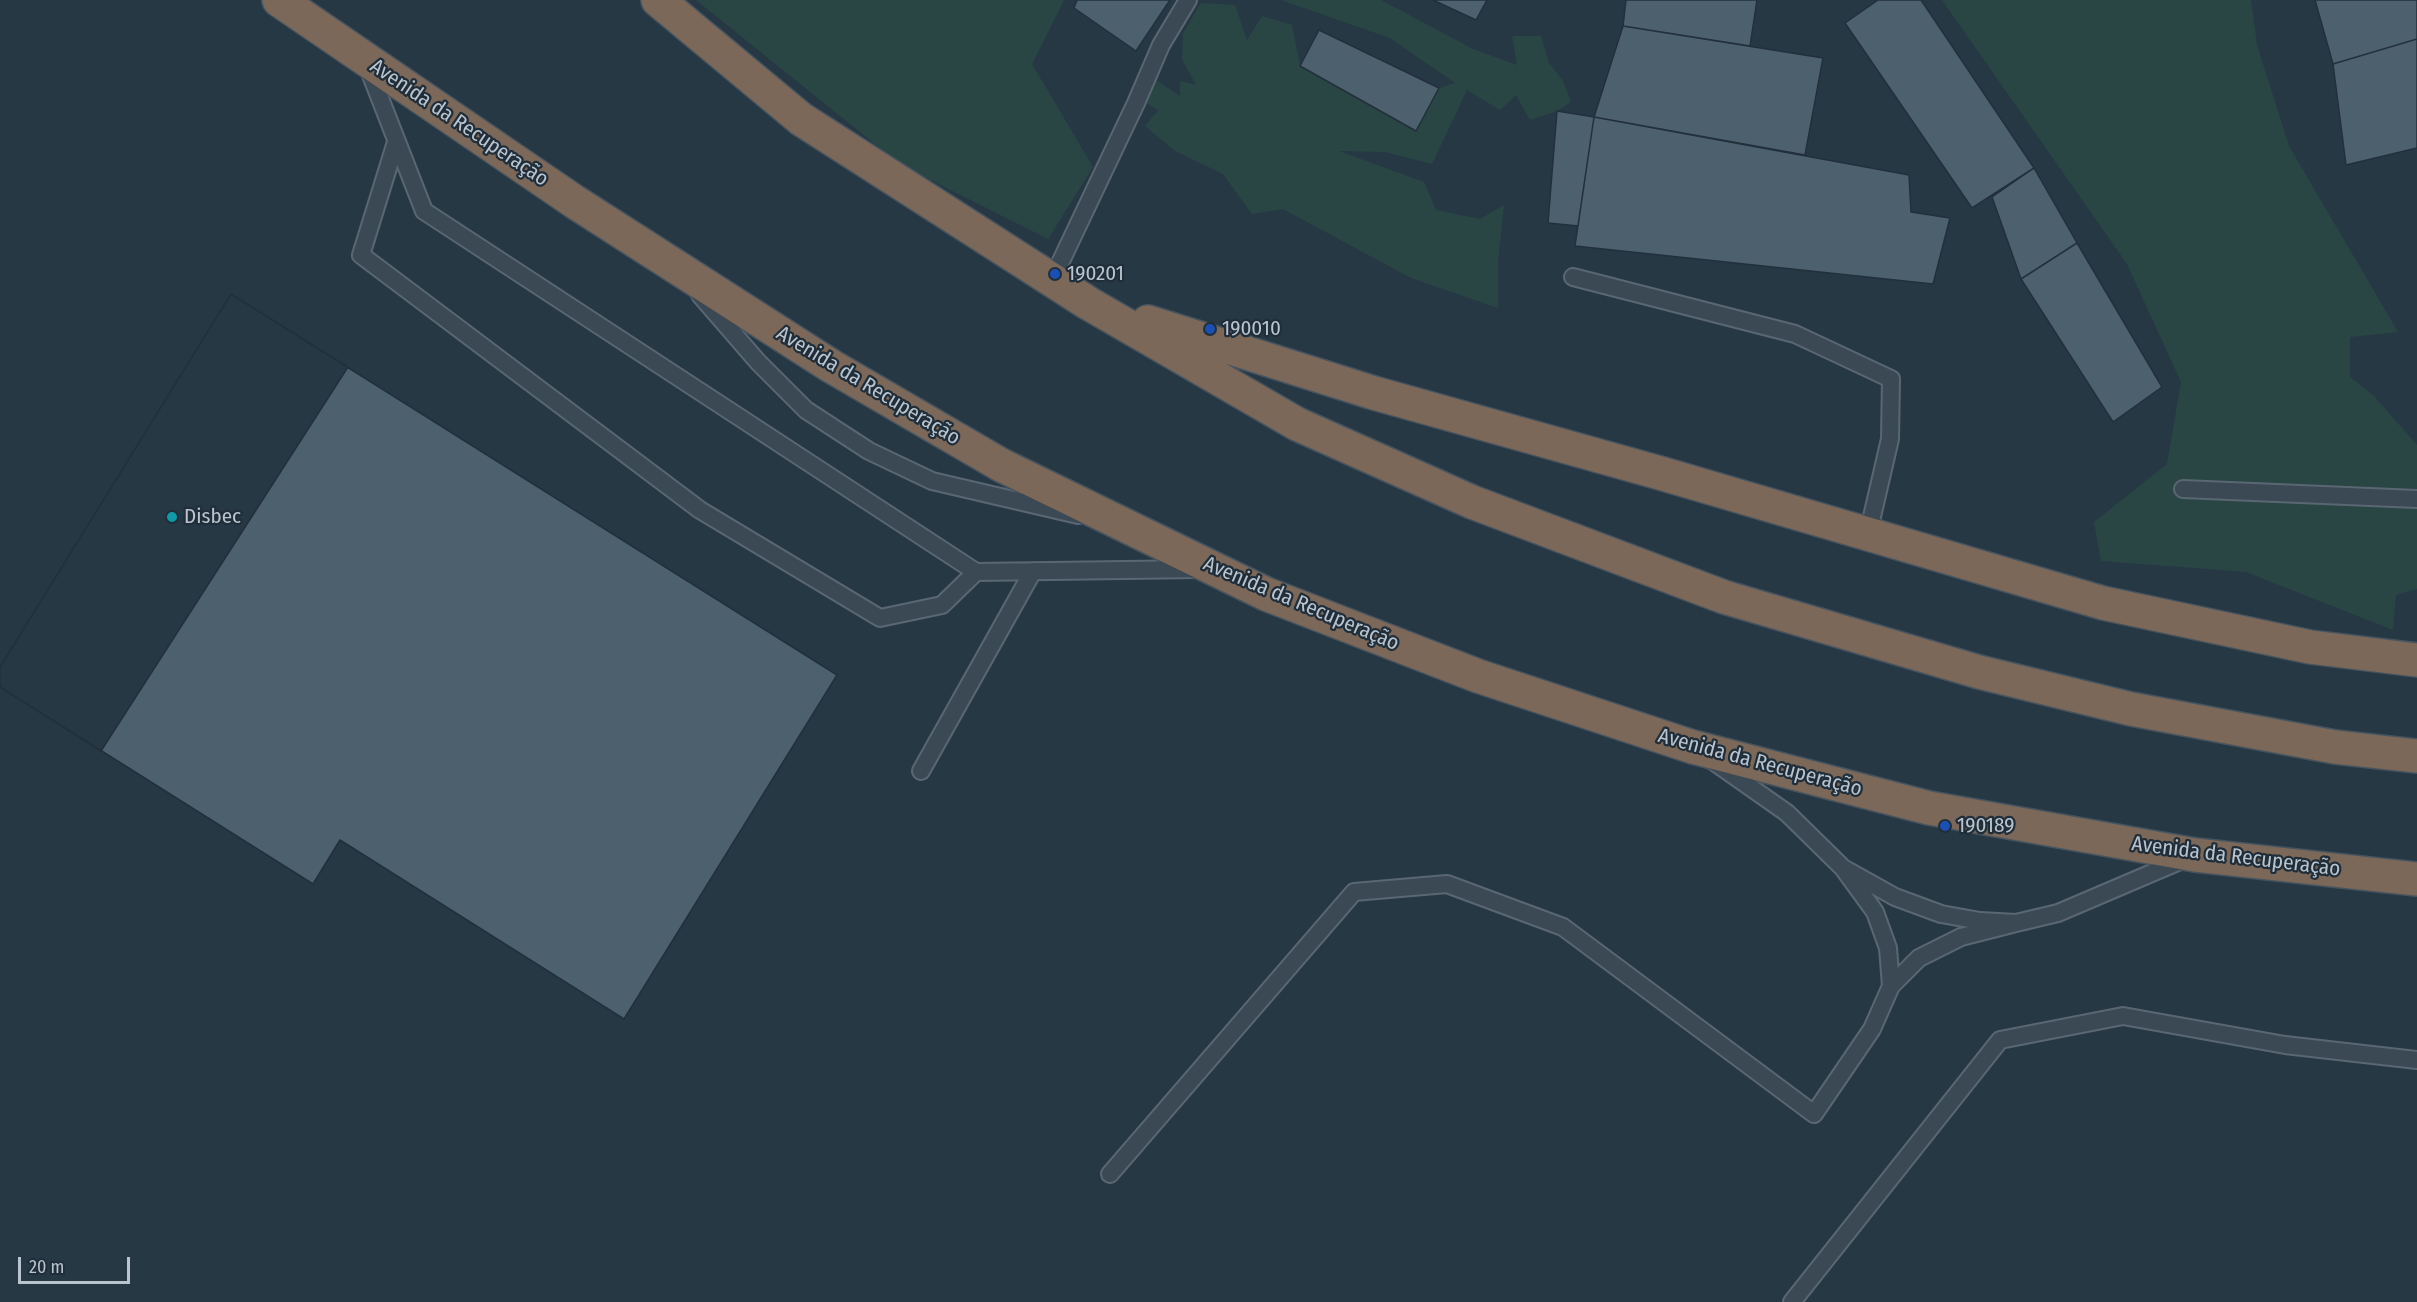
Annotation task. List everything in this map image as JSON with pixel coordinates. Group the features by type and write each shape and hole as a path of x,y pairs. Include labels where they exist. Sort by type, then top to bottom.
{"highway":[{"name":"Avenida da Recuperação","path":"279,0 575,202 831,366 1001,465 1266,594 1478,676 1693,747 1929,808 2195,855 2417,879"},
{"path":"658,0 801,120 1088,303 1297,424 1472,502 1724,597 1979,672 2131,710 2335,747 2417,756"},
{"path":"1088,303 1374,393 1660,473 2103,603 2310,647 2417,660"}],"lane":[{"path":"1052,280 1161,45 1188,0"},
{"path":"365,59 424,211 976,572 1215,569"},
{"path":"396,142 361,255 700,510 880,618 942,605 976,572"},
{"path":"676,267 758,362 807,410 869,451 932,481 1130,527"},
{"path":"1573,277 1795,334 1891,379 1890,439 1868,534"},
{"path":"2183,489 2417,499"},
{"path":"921,771 1033,571"},
{"path":"1693,747 1787,813 1843,868 1875,912 1888,948 1891,986"},
{"path":"1110,1174 1354,892 1447,884 1563,927 1814,1114 1872,1029 1891,986 1919,958 1961,938 2058,913 2195,855"},
{"path":"1843,868 1895,897 1941,915 1980,921 2016,923"},
{"path":"1792,1302 2000,1040 2123,1016 2285,1045 2417,1060"}],"green space":[{"path":"696,0 1064,0 1032,64 1093,167 1048,239 901,165"},
{"path":"1281,0 1381,0 1473,49 1517,65 1512,36 1541,36 1549,63 1563,81 1571,102 1557,111 1530,120 1516,95 1500,110 1467,90 1432,164 1385,152 1339,151 1424,182 1436,210 1480,219 1504,205 1498,262 1498,308 1411,278 1283,209 1252,214 1223,174 1175,151 1145,126 1158,110 1131,95 1145,73 1180,96 1180,81 1196,85 1182,59 1183,33 1201,3 1235,5 1247,40 1262,16 1292,25 1300,66 1416,131 1439,88 1455,83 1390,38"},
{"path":"1942,0 2251,0 2257,45 2289,146 2398,332 2350,337 2350,377 2374,396 2417,445 2417,589 2396,595 2393,630 2246,572 2101,561 2094,522 2167,464 2181,382 2127,264"}],"building":[{"path":"1077,0 1170,0 1136,51 1074,8"},
{"path":"1433,0 1487,0 1476,20"},
{"path":"1626,0 1757,0 1750,46 1623,26"},
{"path":"1878,0 1921,0 2034,168 1972,208 1845,23"},
{"path":"2315,0 2417,0 2417,39 2333,64"},
{"path":"1623,26 1823,58 1805,155 1594,117"},
{"path":"1319,30 1439,88 1416,131 1300,66"},
{"path":"2417,39 2417,148 2346,165 2333,64"},
{"path":"1557,111 1594,117 1578,226 1548,223"},
{"path":"1594,117 1909,175 1911,212 1950,218 1933,284 1575,246"},
{"path":"2034,168 2077,243 2021,279 1992,197"},
{"path":"2077,243 2162,387 2113,422 2021,279"},
{"path":"231,294 837,675 624,1019 340,840 313,884 0,687 0,667"},
{"name":"Disbec","path":"231,294 348,367 101,751 0,687 0,667"}],"place":[{"name":"190201","path":"1055,274"},
{"name":"190010","path":"1210,329"},
{"name":"Disbec","path":"172,517"},
{"name":"190189","path":"1945,826"}]}
